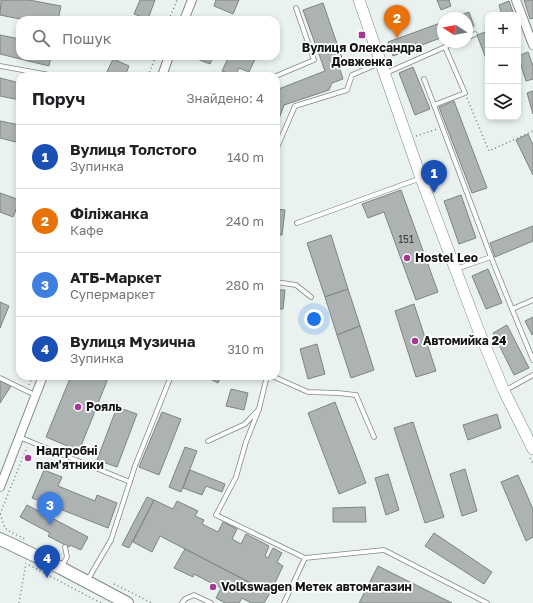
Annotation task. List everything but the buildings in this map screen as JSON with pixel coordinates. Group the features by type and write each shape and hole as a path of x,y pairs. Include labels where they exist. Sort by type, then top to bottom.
{"main road":[{"path":"358,0 421,178 478,329 504,391 533,449"},
{"path":"4,536 127,603"}],"street":[{"path":"186,16 192,0"},
{"path":"516,0 531,36 533,45"},
{"path":"163,72 168,60"},
{"path":"0,487 41,380"}],"lane":[{"path":"280,74 314,60 296,8"},
{"path":"384,74 444,48"},
{"path":"434,105 465,93 446,48"},
{"path":"280,141 295,106 347,90 352,75 380,63"},
{"path":"0,66 33,72"},
{"path":"424,79 491,257 533,360"},
{"path":"297,223 421,178"},
{"path":"456,269 491,257"},
{"path":"280,283 296,285 312,296"},
{"path":"512,309 533,300"},
{"path":"504,391 533,375"},
{"path":"0,378 35,395"},
{"path":"87,582 111,540 135,466 169,380"},
{"path":"266,380 259,410 246,442 236,477 216,515 305,558 384,550 487,603"},
{"path":"280,380 308,392 356,395 374,437"},
{"path":"208,441 245,424 259,410"},
{"path":"19,437 130,482"},
{"path":"61,568 67,557 65,547"},
{"path":"284,603 305,558"},
{"path":"182,603 185,599 194,595 211,603"}],"path":[{"path":"171,16 177,0"},
{"path":"150,72 154,60"},
{"path":"465,93 489,151 533,131"},
{"path":"414,137 443,127"},
{"path":"27,391 31,380"},
{"path":"4,536 9,531 5,528 0,514 30,441"},
{"path":"19,603 26,563 101,603"}],"place":[{"name":"Вулиця Олександра Довженка","path":"362,35"},
{"name":"Філіжанка","path":"397,38"},
{"name":"Вулиця Толстого","path":"434,193"},
{"name":"Hostel Leo","path":"407,258"},
{"name":"Автомийка 24","path":"415,341"},
{"name":"Рояль","path":"78,407"},
{"name":"Надгробні пам'ятники","path":"28,458"},
{"name":"АТБ-Маркет","path":"50,525"},
{"name":"Вулиця Музична","path":"47,578"},
{"name":"Volkswagen Метек автомагазин","path":"213,587"}]}
